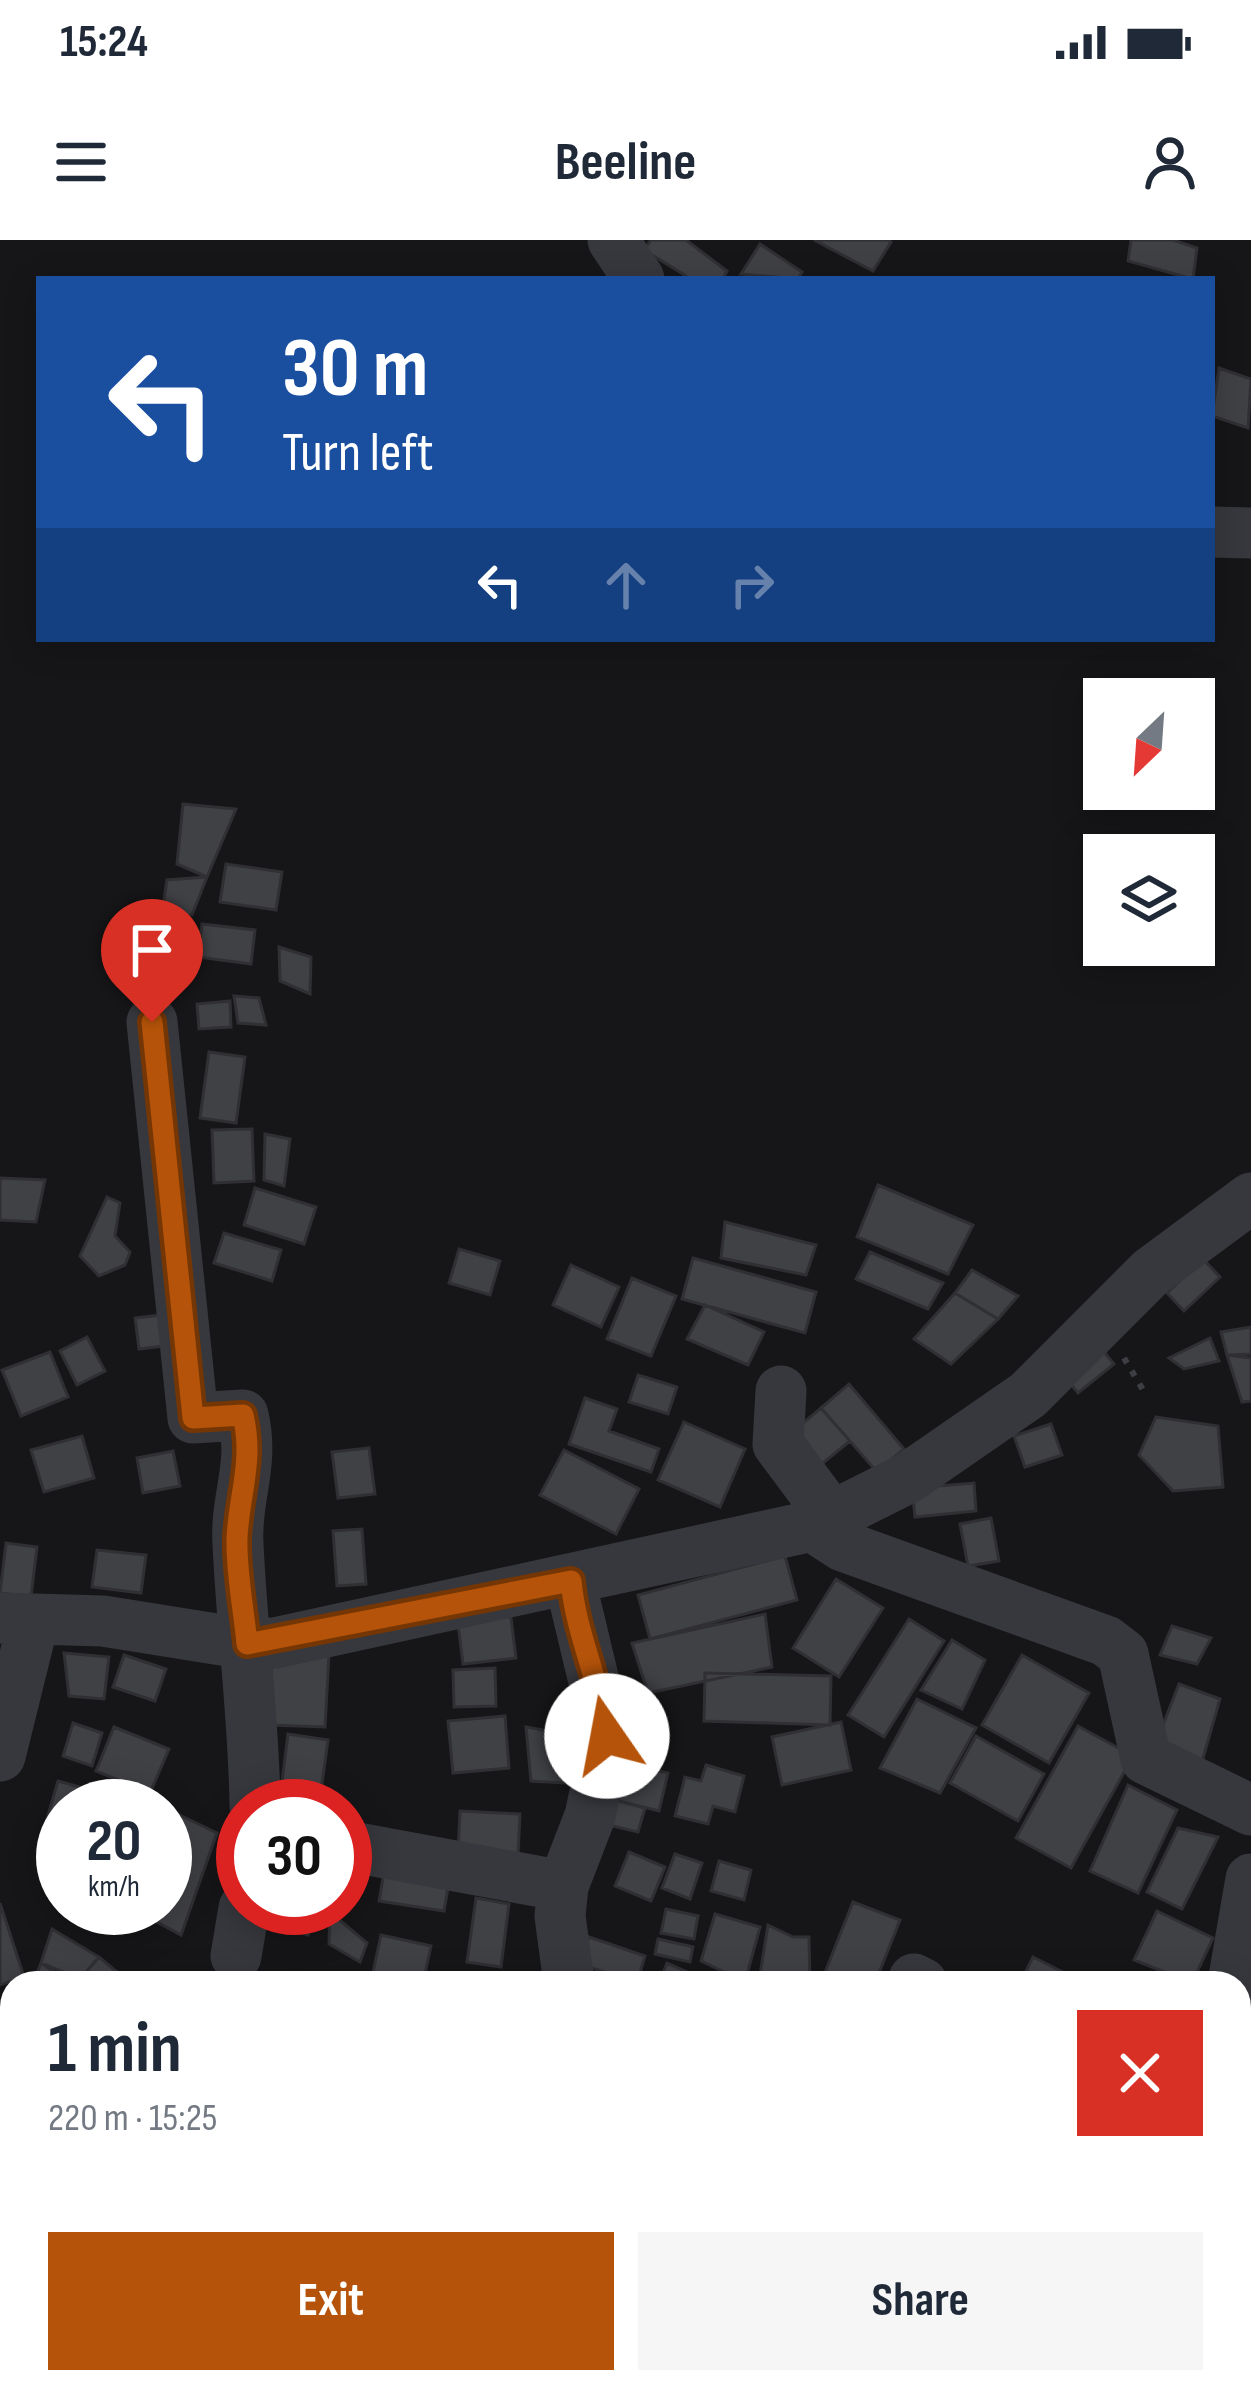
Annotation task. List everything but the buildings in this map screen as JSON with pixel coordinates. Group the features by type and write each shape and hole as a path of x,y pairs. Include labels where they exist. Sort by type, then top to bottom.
{"street":[{"path":"613,240 637,276"},
{"path":"1215,532 1251,533"},
{"path":"152,1022 193,1418 243,1415 246,1429 250,1465 237,1538 253,1779"},
{"path":"0,1756 17,1619 103,1621 247,1644 571,1581 821,1520 908,1478 1028,1395 1151,1272 1251,1198"},
{"path":"781,1391 778,1444 821,1520 843,1546 1106,1641 1123,1654 1136,1694 1139,1748 1145,1759 1251,1810"},
{"path":"567,1971 560,1916 563,1886 590,1816 607,1736 603,1701 574,1615 571,1581"},
{"path":"372,1850 563,1886"},
{"path":"1235,1971 1251,1879"}],"route":[{"path":"152,1022 168,1143 184,1375 193,1418 243,1415 246,1429 250,1465 237,1538 247,1644 275,1643 571,1581 574,1615 603,1701 607,1736"}]}
